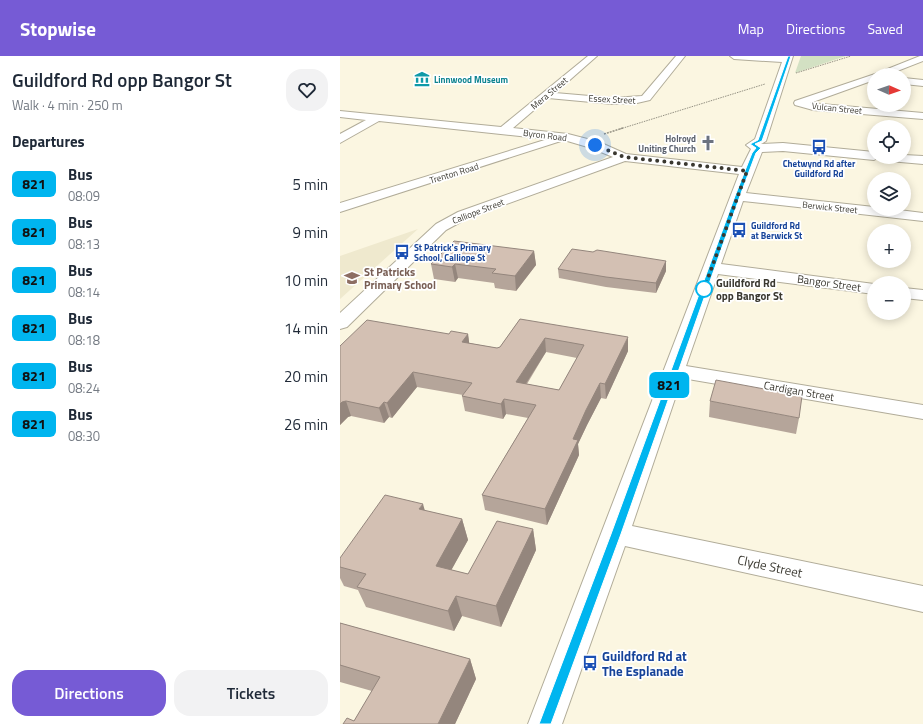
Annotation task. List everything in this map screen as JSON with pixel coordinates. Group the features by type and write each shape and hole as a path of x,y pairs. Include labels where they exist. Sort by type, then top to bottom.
{"street":[{"name":"Mera Street","path":"504,130 593,56"},
{"name":"Essex Street","path":"547,95 626,101 641,100 646,98 681,56"},
{"path":"545,724 616,534 747,171 754,153 763,145 777,89 789,58 734,56"},
{"path":"896,68 923,57"},
{"name":"Vulcan Street","path":"867,79 799,103 813,107 867,111"},
{"path":"911,82 923,83"},
{"name":"Vulcan Street","path":"874,112 923,116"},
{"name":"Byron Road","path":"340,114 568,137 595,145 624,157 747,171"},
{"path":"340,139 377,118"},
{"name":"Trenton Road","path":"340,208 568,137"},
{"path":"763,145 867,155"},
{"name":"Calliope Street","path":"340,323 450,221 624,157"},
{"path":"911,159 923,160"},
{"name":"Berwick Street","path":"738,196 923,218"},
{"name":"Bangor Street","path":"712,268 867,288"},
{"path":"911,294 923,295"},
{"name":"Cardigan Street","path":"674,370 923,412"},
{"name":"Clyde Street","path":"616,534 923,599"}],"shaded area":[{"name":"St Patricks Primary School","path":"418,229 340,299 340,256"}],"green space":[{"path":"801,56 846,56 795,73"}],"building":[{"path":"454,241 534,251 515,276 492,273 496,269 455,264 452,267 431,264"},
{"path":"572,249 593,252 597,250 666,261 656,283 558,269"},
{"path":"520,319 628,337 605,384 600,383 586,410 573,439 578,440 545,509 482,495 536,405 504,399 501,404 462,396 472,383 413,372 387,403 384,402 379,408 346,401 340,404 340,346 367,320 449,334 451,331 468,334 462,342 497,348 500,347","holes":["545,338 584,345 559,390 516,382"]},
{"path":"716,380 802,396 799,418 710,401"},
{"path":"385,495 423,504 419,509 462,519 436,566 468,574 497,521 533,529 496,606 456,596 448,611 357,587 366,574 340,567 340,558"},
{"path":"340,623 470,659 438,724 343,724 347,718 354,721 380,677 340,665"}],"bus line":[{"name":"821","path":"545,724 616,534 738,196 754,153 758,148 752,144 760,141 789,56"}],"place":[{"name":"Linnwood Museum","path":"422,79"},
{"name":"Holroyd Uniting Church","path":"708,143"},
{"name":"Chetwynd Rd after Guildford Rd","path":"819,147"},
{"name":"Guildford Rd at Berwick St","path":"739,230"},
{"name":"St Patrick's Primary School, Calliope St","path":"402,252"},
{"name":"St Patricks Primary School","path":"352,278"},
{"name":"Guildford Rd opp Bangor St","path":"704,289"},
{"name":"Guildford Rd at The Esplanade","path":"590,663"}],"route":[{"path":"595,145 624,157 648,161 747,171 704,289"}]}
